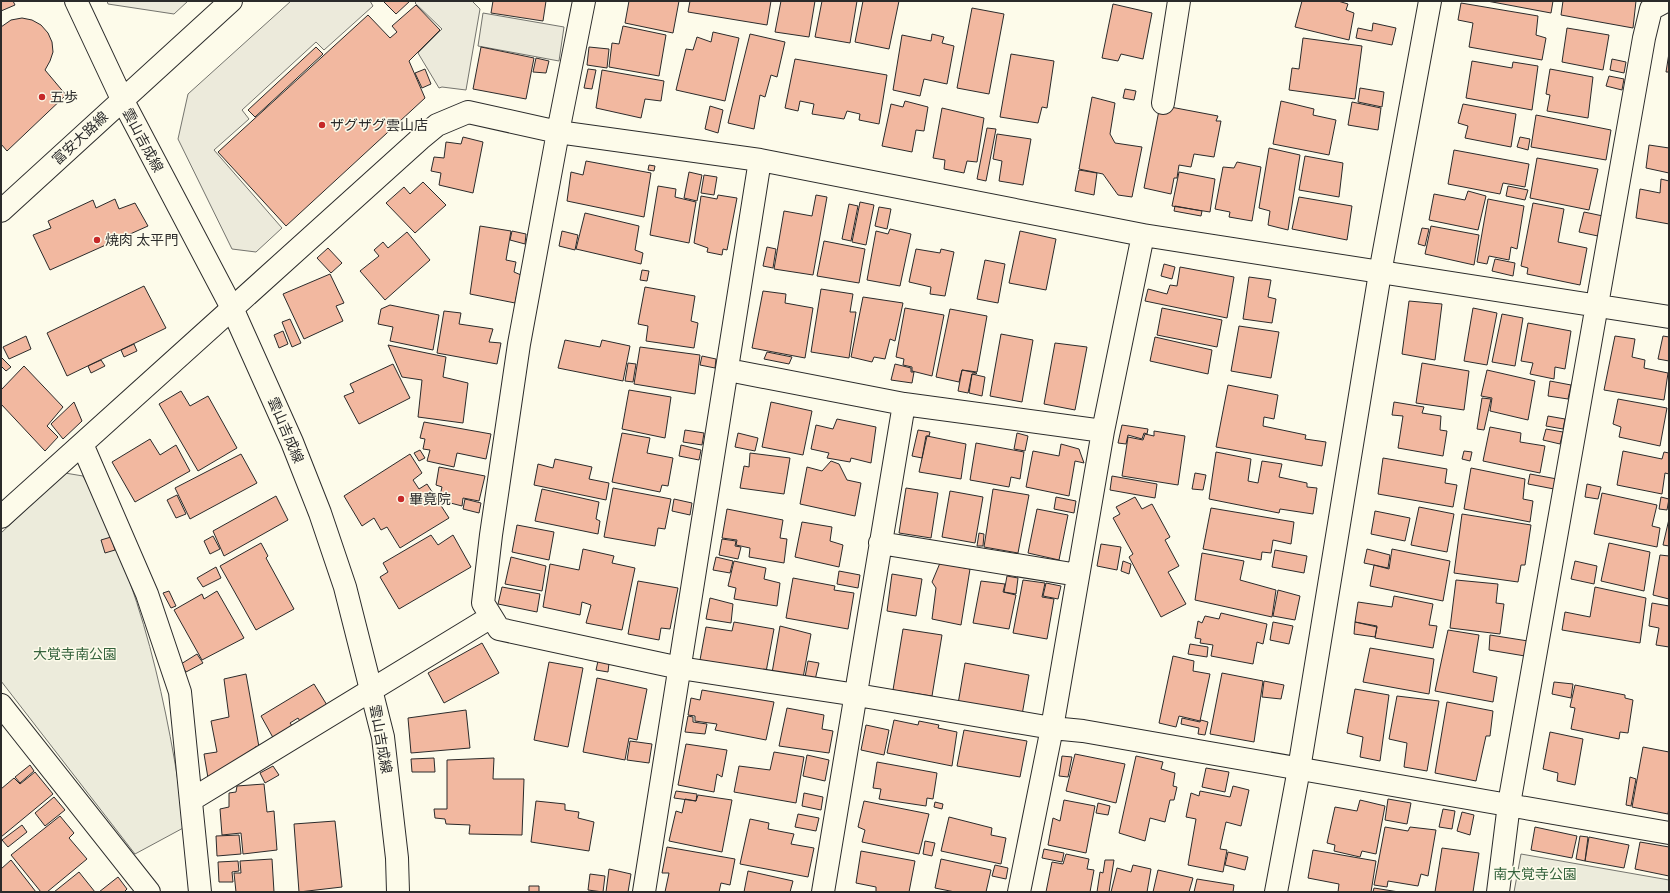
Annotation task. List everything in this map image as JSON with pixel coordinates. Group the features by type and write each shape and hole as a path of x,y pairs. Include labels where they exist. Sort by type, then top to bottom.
{"street":[{"name":"雲山吉成線","path":"76,1 122,100 232,308 292,442 320,514 344,587 384,745 397,858 398,892"},
{"name":"富安大路線","path":"1,211 231,1"},
{"path":"584,1 519,344 491,535 482,603 499,629 680,668 857,695 1052,728 1083,731 1669,833"},
{"path":"1163,103 1179,1"},
{"path":"1276,892 1299,769 1380,273 1430,1"},
{"path":"1498,892 1509,804 1644,38 1651,9 1666,1"},
{"path":"1,517 420,139 437,125 468,112 558,132 760,160 1143,235 1669,317"},
{"path":"644,892 728,370 760,160"},
{"path":"1019,892 1052,728 1103,431 1143,235"},
{"path":"728,370 904,404 1103,431"},
{"path":"823,892 857,695 880,543 904,404"},
{"path":"82,444 147,594 180,692 200,892"},
{"path":"880,543 1078,575"},
{"path":"191,800 492,617"},
{"path":"1,704 149,892"}],"green space":[{"name":"大覚寺南公園","path":"65,473 83,476 104,517 121,559 137,602 150,647 170,737 185,827 135,854 1,681 1,533"},
{"name":"南大覚寺公園","path":"1521,854 1669,880 1669,892 1514,892"}],"shaded area":[{"path":"107,1 188,1 174,14 108,4"},
{"path":"291,1 370,1 373,6 324,50 316,42 242,110 249,119 214,150 282,228 256,252 232,249 178,139 188,94"},
{"path":"417,1 472,1 480,9 466,90 442,87 439,88 418,53 442,29 415,3"},
{"path":"483,13 564,27 559,61 478,46"}],"building":[{"path":"1,1 13,1 15,5 1,11"},
{"path":"383,1 410,1 396,14"},
{"path":"493,1 546,1 543,21 491,13"},
{"path":"629,1 679,1 673,33 625,23"},
{"path":"690,1 771,1 767,25 688,12"},
{"path":"781,1 815,1 809,37 775,32"},
{"path":"822,1 857,1 850,43 815,37"},
{"path":"863,1 899,1 889,49 855,42"},
{"path":"1302,1 1338,1 1348,4 1346,10 1354,13 1349,40 1295,27"},
{"path":"1487,1 1553,1 1551,13"},
{"path":"1563,1 1636,1 1633,28 1561,15"},
{"path":"1461,3 1538,16 1536,35 1546,38 1542,60 1469,47 1473,23 1458,20"},
{"path":"1113,4 1152,13 1143,59 1121,54 1118,61 1102,58"},
{"name":"ザグザグ雲山店","path":"416,5 440,30 409,61 425,98 286,226 218,152 368,15 390,38 397,32 392,26"},
{"path":"972,8 1004,14 989,94 957,88"},
{"path":"22,18 32,20 41,25 48,33 52,42 53,52 45,70 66,95 7,151 1,144 1,27 11,20"},
{"path":"1373,23 1396,28 1392,45 1356,38 1358,28 1372,31"},
{"path":"623,26 666,35 659,76 609,67 612,43 619,44"},
{"path":"1567,28 1609,35 1603,70 1562,62"},
{"path":"713,32 739,38 725,101 676,90 686,49 693,50 697,37 711,42"},
{"path":"750,34 785,42 777,77 771,75 765,97 760,95 754,129 728,123"},
{"path":"932,34 944,37 942,43 954,46 947,84 924,79 920,96 893,90 902,35 931,41"},
{"path":"1303,38 1362,46 1355,99 1289,90 1292,68 1299,69"},
{"path":"316,47 323,54 255,117 248,110"},
{"path":"481,47 534,58 526,99 473,89"},
{"path":"589,47 609,49 607,68 587,65"},
{"path":"1669,53 1669,72 1666,72"},
{"path":"1011,54 1054,61 1047,108 1042,107 1038,123 1000,117"},
{"path":"536,58 549,61 546,73 533,72"},
{"path":"795,59 887,75 879,124 859,120 860,114 847,111 844,119 812,114 814,104 800,101 798,111 785,108"},
{"path":"1612,59 1626,62 1624,73 1610,70"},
{"path":"1472,61 1512,68 1513,62 1538,66 1532,110 1466,98"},
{"path":"425,69 431,84 422,88 415,73"},
{"path":"588,69 596,70 592,89 584,88"},
{"path":"1550,69 1593,77 1588,118 1547,111 1550,95 1546,94"},
{"path":"602,70 664,81 661,101 645,99 641,118 596,108"},
{"path":"1609,76 1624,79 1622,90 1606,86"},
{"path":"1360,88 1384,92 1382,107 1358,102"},
{"path":"1125,89 1136,91 1134,100 1123,98"},
{"path":"1092,97 1115,103 1110,134 1115,143 1142,147 1132,197 1118,195 1103,174 1079,169"},
{"path":"905,101 928,107 924,131 916,130 912,152 882,146 891,104 903,107"},
{"path":"1281,101 1314,109 1313,115 1336,120 1329,155 1273,144"},
{"path":"1352,102 1381,108 1378,130 1348,125"},
{"path":"1463,104 1516,114 1511,147 1465,138 1468,126 1458,123"},
{"path":"1160,105 1218,116 1216,121 1221,121 1214,157 1194,154 1191,167 1179,165 1177,178 1174,178 1171,194 1144,188"},
{"path":"710,106 723,110 718,133 705,129"},
{"path":"942,108 984,118 977,162 967,161 964,173 944,169 945,160 933,158"},
{"path":"1536,115 1611,130 1606,160 1531,147"},
{"path":"987,128 996,129 986,181 977,179"},
{"path":"997,134 1031,139 1023,185 999,181 1002,161 993,159"},
{"path":"463,137 483,142 473,193 439,185 441,173 431,171 434,157 444,158 446,142 461,144"},
{"path":"1520,137 1530,139 1528,150 1517,147"},
{"path":"1649,145 1669,148 1669,173 1646,168"},
{"path":"1269,148 1300,155 1288,230 1268,225 1270,211 1259,208"},
{"path":"1454,150 1529,164 1525,187 1503,183 1500,194 1448,184"},
{"path":"1305,156 1343,163 1339,197 1299,190"},
{"path":"1537,158 1598,169 1589,210 1530,198"},
{"path":"586,161 651,173 644,217 567,201 571,172 583,175"},
{"path":"1237,162 1261,167 1252,221 1229,217 1230,212 1215,209 1223,167 1234,168"},
{"path":"649,165 655,166 654,171 648,170"},
{"path":"1079,170 1097,173 1094,195 1075,191"},
{"path":"689,172 702,175 697,201 684,198"},
{"path":"1179,172 1215,179 1210,212 1172,206"},
{"path":"704,175 717,177 714,195 701,193"},
{"path":"1661,179 1669,181 1669,224 1636,218 1640,189 1660,193"},
{"path":"423,182 446,205 415,233 386,203 404,187 410,194"},
{"path":"658,186 676,189 675,197 696,202 689,243 650,235"},
{"path":"1508,186 1528,190 1525,200 1506,196"},
{"path":"1468,191 1486,196 1478,230 1429,220 1434,194 1465,200"},
{"path":"718,195 737,198 727,250 723,249 722,255 707,252 708,248 694,243 701,196 717,199"},
{"path":"816,195 827,197 813,275 774,269 784,211 812,216"},
{"path":"1299,197 1352,206 1347,240 1292,229"},
{"path":"115,199 119,209 135,203 148,226 50,270 33,235 51,228 48,221 93,200 96,208"},
{"path":"1488,199 1524,206 1517,249 1511,247 1509,260 1489,256 1487,264 1477,262"},
{"path":"860,202 874,205 866,245 852,242"},
{"path":"1533,203 1564,209 1558,242 1587,248 1580,285 1527,274 1528,268 1521,266"},
{"path":"849,204 858,206 851,241 842,239"},
{"path":"1175,206 1202,211 1201,216 1174,211"},
{"path":"879,207 891,209 887,229 875,226"},
{"path":"1584,212 1603,216 1598,236 1579,232"},
{"path":"585,213 639,226 635,250 643,253 641,264 576,249"},
{"path":"480,226 511,231 506,260 516,262 514,272 521,275 515,303 470,294"},
{"path":"1431,226 1479,235 1474,265 1425,254"},
{"path":"1422,228 1429,229 1425,246 1418,244"},
{"path":"890,229 911,234 900,286 867,280 876,231 888,234"},
{"path":"512,231 526,234 525,244 510,240"},
{"path":"562,231 578,235 575,250 559,246"},
{"path":"1020,231 1056,239 1046,290 1009,283"},
{"path":"407,232 430,260 385,300 360,271 379,256 374,250 383,242 388,248"},
{"path":"824,241 865,249 859,283 817,276"},
{"path":"767,247 776,249 773,268 763,266"},
{"path":"328,248 342,263 331,273 317,258"},
{"path":"916,249 940,253 941,249 954,252 945,296 930,294 931,287 909,282"},
{"path":"1495,259 1515,263 1513,276 1492,271"},
{"path":"985,260 1005,264 998,303 977,299"},
{"path":"1164,264 1175,267 1172,279 1161,276"},
{"path":"1180,267 1234,277 1227,318 1145,301 1148,289 1167,294 1170,285 1177,286"},
{"path":"642,270 649,271 647,281 640,280"},
{"path":"330,274 344,303 336,306 343,321 304,339 283,294"},
{"path":"1249,277 1271,280 1268,297 1276,299 1272,323 1243,319"},
{"path":"144,286 166,328 67,376 47,333"},
{"path":"645,287 695,296 691,321 698,323 694,348 646,341 648,326 638,324"},
{"path":"821,289 853,294 850,312 856,312 849,358 811,352"},
{"path":"763,291 786,294 785,303 813,308 805,358 752,348"},
{"path":"863,297 903,303 895,341 890,339 885,359 874,357 872,362 851,357"},
{"path":"1409,301 1442,304 1435,360 1402,354"},
{"path":"390,305 439,315 433,350 390,341 393,327 378,324 381,309"},
{"path":"905,308 944,315 932,376 912,371 912,367 903,365 904,359 896,357"},
{"path":"1162,308 1222,320 1217,347 1157,335"},
{"path":"1473,308 1497,313 1487,365 1464,361"},
{"path":"950,309 987,316 977,372 962,370 959,382 936,377"},
{"path":"444,311 461,313 459,324 493,329 489,342 501,343 497,364 437,353"},
{"path":"1502,314 1523,318 1515,366 1492,362"},
{"path":"290,319 301,343 292,347 282,322"},
{"path":"1528,323 1571,331 1565,369 1555,367 1554,379 1530,374 1533,363 1521,361"},
{"path":"1239,326 1279,332 1271,378 1231,371"},
{"path":"283,331 288,344 279,348 274,335"},
{"path":"1001,334 1033,340 1022,402 990,396"},
{"path":"26,336 31,349 9,359 3,347"},
{"path":"1615,336 1635,339 1632,357 1645,360 1644,368 1668,373 1664,400 1604,390"},
{"path":"1663,336 1669,337 1669,361 1658,359"},
{"path":"1155,337 1212,350 1208,374 1150,361"},
{"path":"565,340 600,347 602,340 630,346 623,381 558,368"},
{"path":"1055,343 1087,347 1075,410 1044,404"},
{"path":"134,344 137,351 124,357 121,350"},
{"path":"388,345 446,357 443,377 468,383 463,423 418,417 422,380 402,377"},
{"path":"640,347 700,355 695,394 634,384"},
{"path":"767,352 792,357 789,364 764,359"},
{"path":"702,356 716,359 715,368 700,365"},
{"path":"1,357 11,367 6,371 1,366"},
{"path":"101,360 105,366 91,373 88,366"},
{"path":"628,363 636,364 633,382 625,381"},
{"path":"1422,363 1469,371 1464,410 1416,403"},
{"path":"393,364 410,398 359,424 344,396 354,392 350,384"},
{"path":"895,364 911,368 911,372 914,372 912,383 891,380"},
{"path":"24,366 63,407 47,426 58,437 45,451 1,404 1,390"},
{"path":"962,370 977,373 972,374 968,393 958,391"},
{"path":"1487,370 1535,381 1528,420 1490,411 1492,398 1481,396"},
{"path":"972,374 985,377 982,396 969,393"},
{"path":"1550,381 1571,385 1568,399 1548,396"},
{"path":"1228,385 1278,395 1274,419 1264,417 1263,426 1306,435 1305,439 1326,442 1322,466 1216,447"},
{"path":"629,390 671,397 665,438 622,429"},
{"path":"181,391 190,406 208,396 237,448 198,471 159,404"},
{"path":"1482,398 1491,399 1484,430 1477,429"},
{"path":"1618,399 1667,408 1660,446 1619,437 1621,427 1613,424"},
{"path":"74,402 82,421 63,439 51,424"},
{"path":"771,402 812,411 803,455 762,447"},
{"path":"1394,402 1424,407 1422,413 1441,416 1440,430 1447,431 1443,456 1398,448 1403,416 1392,415"},
{"path":"1548,416 1565,419 1563,429 1546,426"},
{"path":"837,419 876,427 871,463 851,458 850,462 827,458 829,453 811,449 816,425 833,429"},
{"path":"424,422 491,434 486,459 457,453 454,467 427,461 430,450 423,449 425,439 420,438"},
{"path":"1122,425 1148,429 1147,434 1144,433 1142,439 1128,435 1126,444 1118,443"},
{"path":"1490,427 1521,433 1520,442 1545,446 1540,473 1483,461"},
{"path":"1546,429 1563,432 1560,444 1543,440"},
{"path":"685,430 704,433 702,445 683,442"},
{"path":"918,430 930,432 929,436 926,436 922,458 912,456"},
{"path":"1154,431 1185,436 1178,485 1122,476 1128,437 1143,440 1145,434 1154,436"},
{"path":"622,433 650,438 647,453 673,458 668,486 662,485 660,492 612,482"},
{"path":"738,433 758,438 755,451 735,447"},
{"path":"1017,433 1028,436 1025,451 1014,449"},
{"path":"927,436 966,444 961,479 919,472"},
{"path":"150,439 160,455 176,445 190,471 135,502 112,462"},
{"path":"976,443 1024,452 1020,479 1011,477 1009,487 970,480"},
{"path":"1061,444 1079,449 1084,463 1075,461 1069,496 1026,487 1033,451 1059,456"},
{"path":"681,445 701,450 699,460 679,456"},
{"path":"420,450 425,458 419,461 414,453"},
{"path":"1464,451 1472,452 1470,461 1462,459"},
{"path":"1623,451 1662,459 1664,452 1669,453 1669,474 1665,473 1662,494 1617,485"},
{"path":"1216,452 1251,459 1248,481 1258,483 1262,461 1282,464 1279,477 1307,483 1307,487 1317,488 1313,514 1280,509 1279,513 1209,499"},
{"path":"750,453 790,458 784,494 740,488 744,466 749,467"},
{"path":"241,454 257,483 190,519 175,488"},
{"path":"410,454 422,473 413,480 419,489 427,484 449,518 400,548 387,527 381,530 374,518 362,526 344,496"},
{"path":"1383,458 1447,469 1445,483 1457,485 1453,507 1378,494"},
{"path":"555,459 592,467 589,479 609,483 606,500 534,485 538,464 553,468"},
{"path":"831,461 839,464 847,480 861,483 855,516 800,504 807,467 822,471"},
{"path":"439,467 485,476 479,501 463,498 462,506 439,500 442,487 436,485"},
{"path":"1471,468 1525,479 1523,499 1533,501 1530,522 1464,509"},
{"path":"1195,473 1206,475 1203,490 1192,489"},
{"path":"1530,474 1557,479 1554,489 1528,484"},
{"path":"1112,476 1157,484 1155,498 1110,490"},
{"path":"1587,484 1601,487 1598,499 1585,497"},
{"path":"613,488 671,499 665,529 658,528 655,546 604,537"},
{"path":"906,488 938,493 931,538 899,533"},
{"path":"542,489 599,502 596,519 600,521 598,534 535,521"},
{"path":"993,489 1029,495 1018,553 984,547"},
{"path":"950,491 983,497 975,543 942,537"},
{"path":"1602,493 1657,505 1652,526 1660,528 1657,547 1594,534"},
{"path":"177,495 186,514 176,518 167,500"},
{"path":"276,496 288,520 224,556 213,531"},
{"path":"1056,497 1076,501 1074,513 1054,509"},
{"path":"1135,497 1142,509 1152,504 1170,537 1165,540 1179,566 1168,572 1186,604 1161,617 1129,557 1133,554 1113,518 1120,514 1116,507"},
{"path":"1661,497 1669,499 1667,510 1659,509"},
{"path":"465,499 481,503 479,513 463,509"},
{"path":"674,499 692,503 690,515 672,511"},
{"path":"1419,507 1454,514 1447,552 1411,545"},
{"path":"1211,508 1294,522 1291,544 1273,540 1271,553 1262,552 1261,560 1203,549"},
{"path":"727,509 783,520 780,538 787,539 784,563 749,557 750,548 736,545 737,540 722,538"},
{"path":"1037,509 1068,515 1059,560 1028,553"},
{"path":"1375,511 1410,518 1405,541 1371,534"},
{"path":"1462,514 1531,525 1525,565 1521,565 1518,582 1454,573"},
{"path":"1669,519 1669,546 1663,545"},
{"path":"802,522 832,527 830,541 843,545 839,567 795,557"},
{"path":"517,525 554,532 549,560 512,552"},
{"path":"979,533 984,534 983,546 977,546"},
{"path":"431,535 438,545 453,535 471,567 399,609 380,577 388,572 383,563"},
{"path":"213,536 220,549 210,554 204,541"},
{"path":"111,537 115,550 105,553 101,540"},
{"path":"722,539 736,541 735,546 741,547 738,559 719,555"},
{"path":"261,543 268,556 266,558 294,609 256,630 220,566"},
{"path":"1609,543 1650,552 1644,591 1601,581"},
{"path":"1101,544 1121,547 1117,570 1097,566"},
{"path":"583,549 614,556 612,563 635,568 622,630 586,623 591,605 582,602 580,615 543,607 550,564 579,570"},
{"path":"1367,549 1390,555 1388,568 1364,563"},
{"path":"1392,549 1450,561 1443,601 1370,586 1374,565 1389,569"},
{"path":"1275,550 1307,556 1304,573 1272,567"},
{"path":"1202,553 1244,561 1240,580 1276,590 1272,617 1195,600"},
{"path":"1660,555 1669,556 1669,599 1653,595"},
{"path":"511,557 546,566 542,591 505,584"},
{"path":"716,557 733,561 730,573 713,570"},
{"path":"734,561 766,568 764,579 780,583 777,606 734,599 736,588 728,586"},
{"path":"1123,561 1131,564 1129,574 1121,571"},
{"path":"1575,561 1597,566 1594,584 1571,579"},
{"path":"940,563 970,569 961,625 932,619 936,588 932,582"},
{"path":"216,567 221,578 203,587 197,578"},
{"path":"839,571 860,575 858,588 837,584"},
{"path":"892,574 922,579 916,616 887,611"},
{"path":"1007,576 1018,578 1016,594 1004,592"},
{"path":"793,578 835,586 834,590 854,593 848,629 786,618"},
{"path":"1023,580 1045,583 1042,597 1054,599 1047,639 1013,633"},
{"path":"1456,580 1498,584 1496,603 1504,604 1500,634 1450,628"},
{"path":"638,581 678,588 670,629 661,628 659,640 628,634"},
{"path":"981,581 1005,584 1003,592 1016,595 1009,629 973,623"},
{"path":"1046,583 1061,586 1058,599 1043,596"},
{"path":"502,587 540,594 537,612 498,604"},
{"path":"1595,587 1646,598 1640,643 1562,630 1565,612 1590,617"},
{"path":"1278,590 1300,596 1295,620 1273,616"},
{"path":"169,591 176,606 171,608 163,593"},
{"path":"217,591 244,638 202,660 174,610 202,594 204,599"},
{"path":"1394,596 1433,604 1429,625 1437,626 1433,648 1375,638 1377,626 1355,622 1358,602 1392,607"},
{"path":"710,598 733,604 731,623 706,619"},
{"path":"1652,603 1669,606 1669,647 1656,645 1659,628 1649,626"},
{"path":"1221,613 1267,624 1263,644 1257,642 1253,664 1211,656 1213,645 1200,643 1201,639 1195,638 1198,621 1202,623 1205,616 1219,619"},
{"path":"734,622 774,629 766,672 700,660 706,627 732,631"},
{"path":"1273,622 1293,626 1289,644 1270,640"},
{"path":"1355,622 1377,627 1375,637 1354,634"},
{"path":"780,626 811,634 803,678 772,673"},
{"path":"903,629 942,635 932,696 893,690"},
{"path":"1448,630 1479,635 1473,672 1497,677 1493,702 1435,691"},
{"path":"1490,635 1528,641 1525,656 1489,650"},
{"path":"482,643 499,673 444,703 428,673"},
{"path":"1190,644 1208,647 1207,657 1188,654"},
{"path":"1370,648 1434,659 1429,694 1363,682"},
{"path":"197,654 203,663 186,672 181,664"},
{"path":"1173,656 1194,661 1193,671 1210,674 1200,721 1179,716 1176,727 1159,723"},
{"path":"598,661 609,663 608,672 596,670"},
{"path":"808,661 819,663 815,680 805,677"},
{"path":"549,662 583,668 568,747 534,740"},
{"path":"965,663 1029,675 1022,715 958,704"},
{"path":"1222,673 1263,681 1254,742 1210,734"},
{"path":"246,674 259,747 255,747 256,755 209,784 204,754 217,752 211,721 229,717 224,679"},
{"path":"597,678 647,689 637,740 629,738 625,760 583,752"},
{"path":"1264,681 1284,685 1281,699 1262,697"},
{"path":"1554,682 1573,684 1571,698 1552,694"},
{"path":"314,684 330,710 303,726 298,718 290,723 296,731 276,743 261,716"},
{"path":"1575,685 1625,695 1625,698 1633,700 1628,733 1620,732 1619,739 1571,729 1575,708 1570,707"},
{"path":"1355,689 1389,695 1380,761 1360,757 1363,737 1347,733"},
{"path":"702,690 774,702 766,740 715,730 717,724 695,721 695,716 688,715 691,698 700,700"},
{"path":"1397,696 1439,701 1427,771 1404,767 1407,743 1389,739"},
{"path":"1447,702 1493,711 1490,736 1486,736 1476,781 1435,773"},
{"path":"787,708 824,715 822,729 833,731 829,753 779,746"},
{"path":"466,710 470,748 411,753 408,718"},
{"path":"688,716 693,717 693,722 707,724 705,734 685,732"},
{"path":"1182,718 1200,722 1201,720 1208,722 1205,735 1198,734 1199,728 1181,724"},
{"path":"894,720 918,725 919,721 939,725 938,728 957,732 952,766 887,753"},
{"path":"866,725 889,730 884,755 861,750"},
{"path":"964,730 1027,741 1020,777 957,766"},
{"path":"1550,732 1583,739 1575,785 1557,781 1558,773 1543,769"},
{"path":"630,741 652,744 649,763 627,760"},
{"path":"686,744 727,750 722,777 717,774 714,792 678,785"},
{"path":"1643,747 1669,752 1668,814 1632,807"},
{"path":"774,752 804,757 796,803 734,792 739,766 770,770"},
{"path":"1075,754 1125,764 1116,803 1066,791"},
{"path":"807,755 829,760 825,781 803,776"},
{"path":"1062,756 1072,757 1068,777 1059,776"},
{"path":"1136,756 1163,762 1161,769 1175,773 1173,786 1177,787 1174,800 1170,800 1165,822 1150,818 1145,841 1119,833"},
{"path":"434,758 435,772 412,772 411,759"},
{"path":"494,758 493,779 524,779 522,835 469,834 470,825 446,824 445,819 435,818 434,809 447,809 447,760"},
{"path":"877,762 937,773 933,799 927,798 926,806 879,799 881,789 873,788"},
{"path":"30,765 34,771 20,783 15,777"},
{"path":"273,766 279,775 265,783 260,773"},
{"path":"1206,768 1229,772 1225,792 1202,787"},
{"path":"35,772 53,794 1,837 1,789 14,778 20,784"},
{"path":"1630,777 1636,779 1631,806 1626,805"},
{"path":"264,784 267,812 274,811 277,850 243,854 241,833 222,835 220,809 229,807 229,793 236,792 237,786"},
{"path":"1233,786 1249,790 1241,826 1226,822 1220,849 1227,850 1223,872 1188,865 1196,819 1186,817 1191,793 1199,796 1200,791 1230,797"},
{"path":"676,791 697,794 696,801 674,798"},
{"path":"804,793 823,797 821,810 802,806"},
{"path":"698,795 732,800 722,852 669,841 676,811 682,813 685,799 696,801"},
{"path":"54,797 65,810 45,826 35,813"},
{"path":"1388,799 1411,803 1407,824 1385,820"},
{"path":"1064,800 1095,806 1086,853 1048,845 1053,818 1060,821"},
{"path":"1360,800 1385,806 1376,854 1362,851 1360,857 1334,851 1335,845 1327,843 1335,807 1357,811"},
{"path":"536,801 565,804 565,810 579,812 578,818 594,822 589,851 531,842"},
{"path":"864,801 929,814 919,854 862,842 865,830 858,827"},
{"path":"935,802 943,804 942,809 934,807"},
{"path":"1098,803 1110,806 1108,815 1096,813"},
{"path":"1443,809 1455,811 1452,829 1439,827"},
{"path":"1462,812 1474,815 1470,835 1457,831"},
{"path":"798,814 819,818 816,831 795,827"},
{"path":"60,816 74,833 69,838 87,859 47,892 41,892 11,855"},
{"path":"949,817 992,828 991,835 1006,838 1001,864 941,851"},
{"path":"750,819 769,823 768,829 794,834 791,844 814,848 808,877 740,864"},
{"path":"335,821 342,887 299,892 294,824"},
{"path":"22,825 27,832 8,847 2,840"},
{"path":"1385,827 1408,831 1410,827 1436,830 1428,876 1421,874 1418,886 1388,881 1387,887 1374,885"},
{"path":"1535,827 1577,836 1572,858 1531,850"},
{"path":"239,835 241,854 217,856 216,836"},
{"path":"1580,836 1588,837 1585,861 1576,859"},
{"path":"1589,837 1629,845 1624,868 1585,861"},
{"path":"925,841 935,843 932,856 923,854"},
{"path":"1640,842 1669,847 1669,876 1635,869"},
{"path":"667,847 735,859 730,885 721,883 719,892 665,892 669,873 662,873"},
{"path":"1442,848 1479,853 1473,892 1435,892"},
{"path":"1044,849 1064,853 1062,862 1042,858"},
{"path":"1313,850 1376,861 1371,892 1338,892 1339,884 1308,878"},
{"path":"861,851 915,861 909,892 876,892 876,887 856,883"},
{"path":"1228,852 1248,857 1245,870 1225,865"},
{"path":"1066,854 1089,859 1087,869 1094,870 1090,892 1046,892 1052,862 1063,864"},
{"path":"272,859 274,892 236,892 234,873 241,873 240,861"},
{"path":"941,859 991,870 986,892 955,892 935,888"},
{"path":"11,860 36,892 1,892 1,869"},
{"path":"1105,860 1114,860 1109,892 1097,892 1100,872 1103,873"},
{"path":"238,861 239,871 232,872 233,882 219,882 218,862"},
{"path":"995,865 1008,868 1006,879 992,876"},
{"path":"1133,865 1151,869 1147,892 1111,892 1117,868 1131,872"},
{"path":"609,869 631,874 628,892 606,892"},
{"path":"1158,870 1193,878 1189,892 1153,892"},
{"path":"748,871 793,881 790,892 744,892"},
{"path":"79,872 95,892 54,892"},
{"path":"590,874 605,876 603,892 588,890"},
{"path":"118,877 127,889 124,892 99,892"},
{"path":"1197,879 1234,885 1233,892 1194,892"},
{"path":"529,886 539,886 539,892 529,892"},
{"path":"1374,888 1399,892 1373,892"}],"place":[{"name":"五歩","path":"42,97"},
{"name":"ザグザグ雲山店","path":"322,125"},
{"name":"焼肉 太平門","path":"97,240"},
{"name":"畢竟院","path":"401,499"}]}
